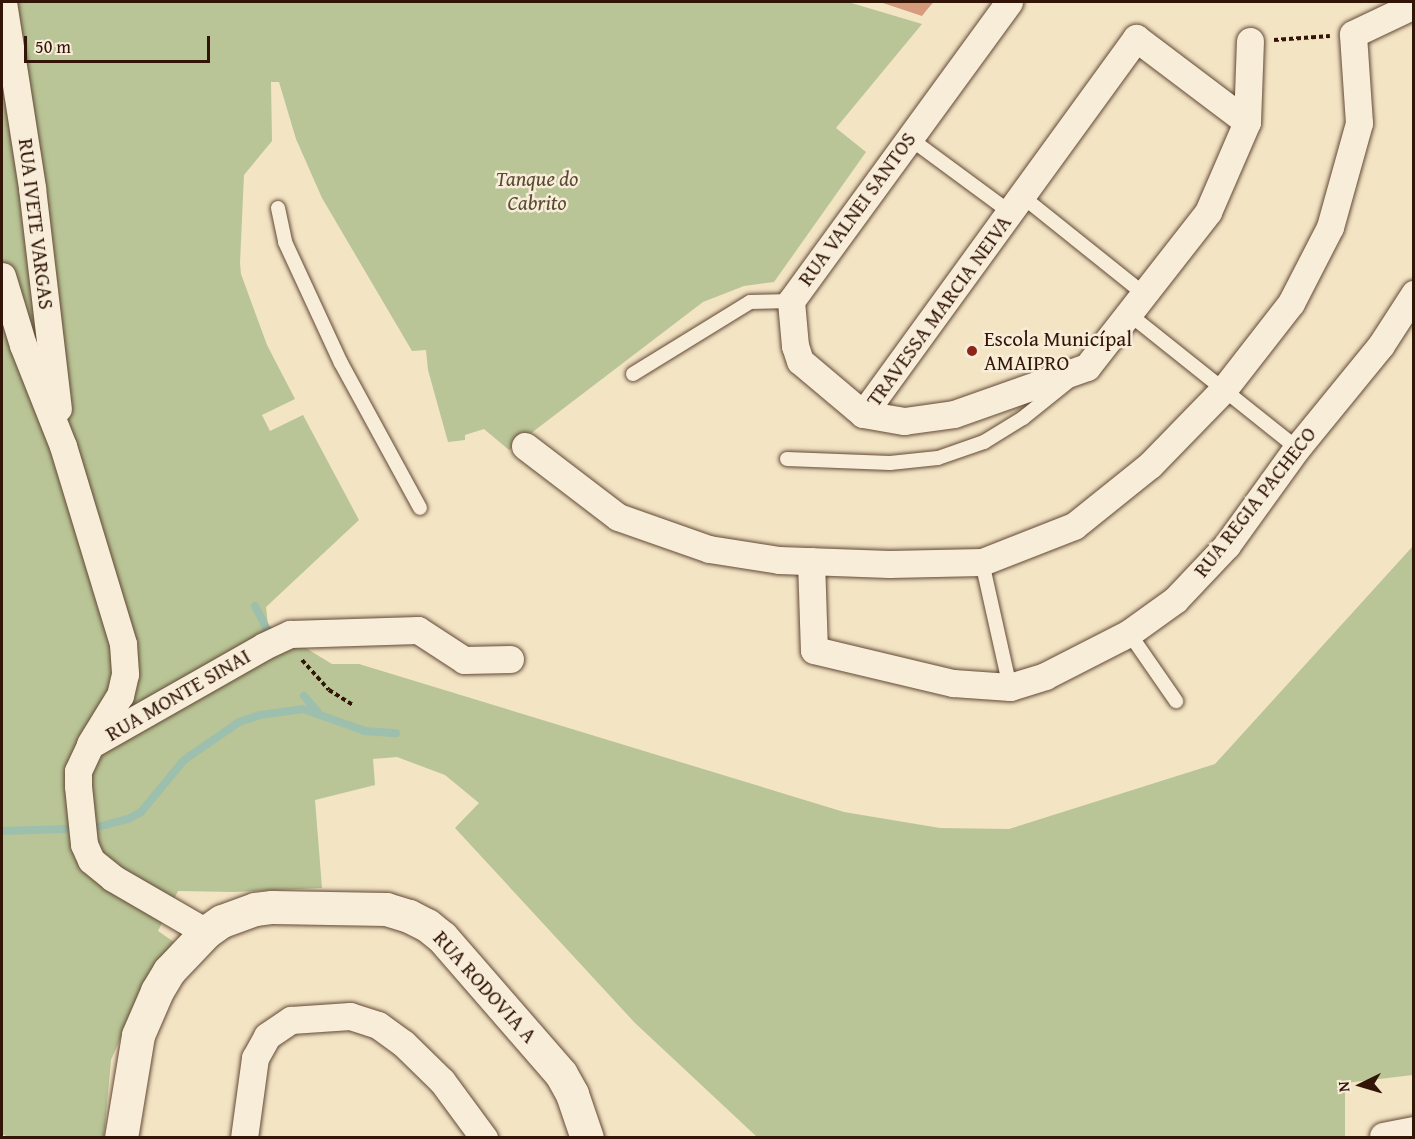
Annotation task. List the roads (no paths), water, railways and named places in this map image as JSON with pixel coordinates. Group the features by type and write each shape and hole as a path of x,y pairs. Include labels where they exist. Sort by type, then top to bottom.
{"street":[{"name":"RUA IVETE VARGAS","path":"3,2 32,188 63,446"},
{"name":"RUA VALNEI SANTOS","path":"863,414 800,361 795,346 791,301 1009,2"},
{"path":"525,446 618,517 709,549 779,560 889,564 982,562 1074,526 1150,465 1224,388 1291,303 1330,227 1359,123 1353,34 1413,5"},
{"name":"TRAVESSA MARCIA NEIVA","path":"1087,367 954,414 904,421 863,414 1017,205 1136,38 1247,122"},
{"path":"1087,367 1208,212 1247,122 1250,41"},
{"name":"RUA IVETE VARGAS","path":"2,276 23,345 63,446 123,644 125,674 120,695 90,745"},
{"name":"RUA REGIA PACHECO","path":"811,561 814,650 952,683 1010,687 1045,675 1129,633 1175,600 1227,545 1297,448 1381,345 1413,294"},
{"name":"RUA MONTE SINAI","path":"206,932 113,878 91,860 84,844 78,786 78,771 90,745 280,638 303,632 418,630 464,660 510,659"},
{"name":"RUA RODOVIA A","path":"122,1137 132,1058 147,1011 169,971 206,932 239,914 272,907 386,909 409,916 427,925 442,937 561,1074 572,1094 587,1137"},
{"path":"244,1137 255,1058 267,1035 291,1020 350,1016 378,1025 403,1043 442,1081 484,1137"},
{"path":"1383,1136 1413,1130"}],"lane":[{"path":"908,138 1017,205 1137,304 1224,388 1297,448"},
{"path":"278,208 285,242 341,363 420,508"},
{"path":"633,374 750,302 791,301"},
{"path":"787,459 890,463 938,458 994,436 1023,418 1087,367"},
{"path":"982,562 1010,687"},
{"path":"1129,633 1176,701"}],"waterway":[{"path":"255,606 266,628"},
{"path":"304,696 318,712"},
{"path":"98,827 128,819 141,812 184,760 239,722 260,715 303,709 365,731 396,733"},
{"path":"2,831 65,829"}],"place":[{"name":"Escola Municípal AMAIPRO","path":"972,351"}],"park label":[{"name":"Tanque do Cabrito","path":"537,191"}]}
